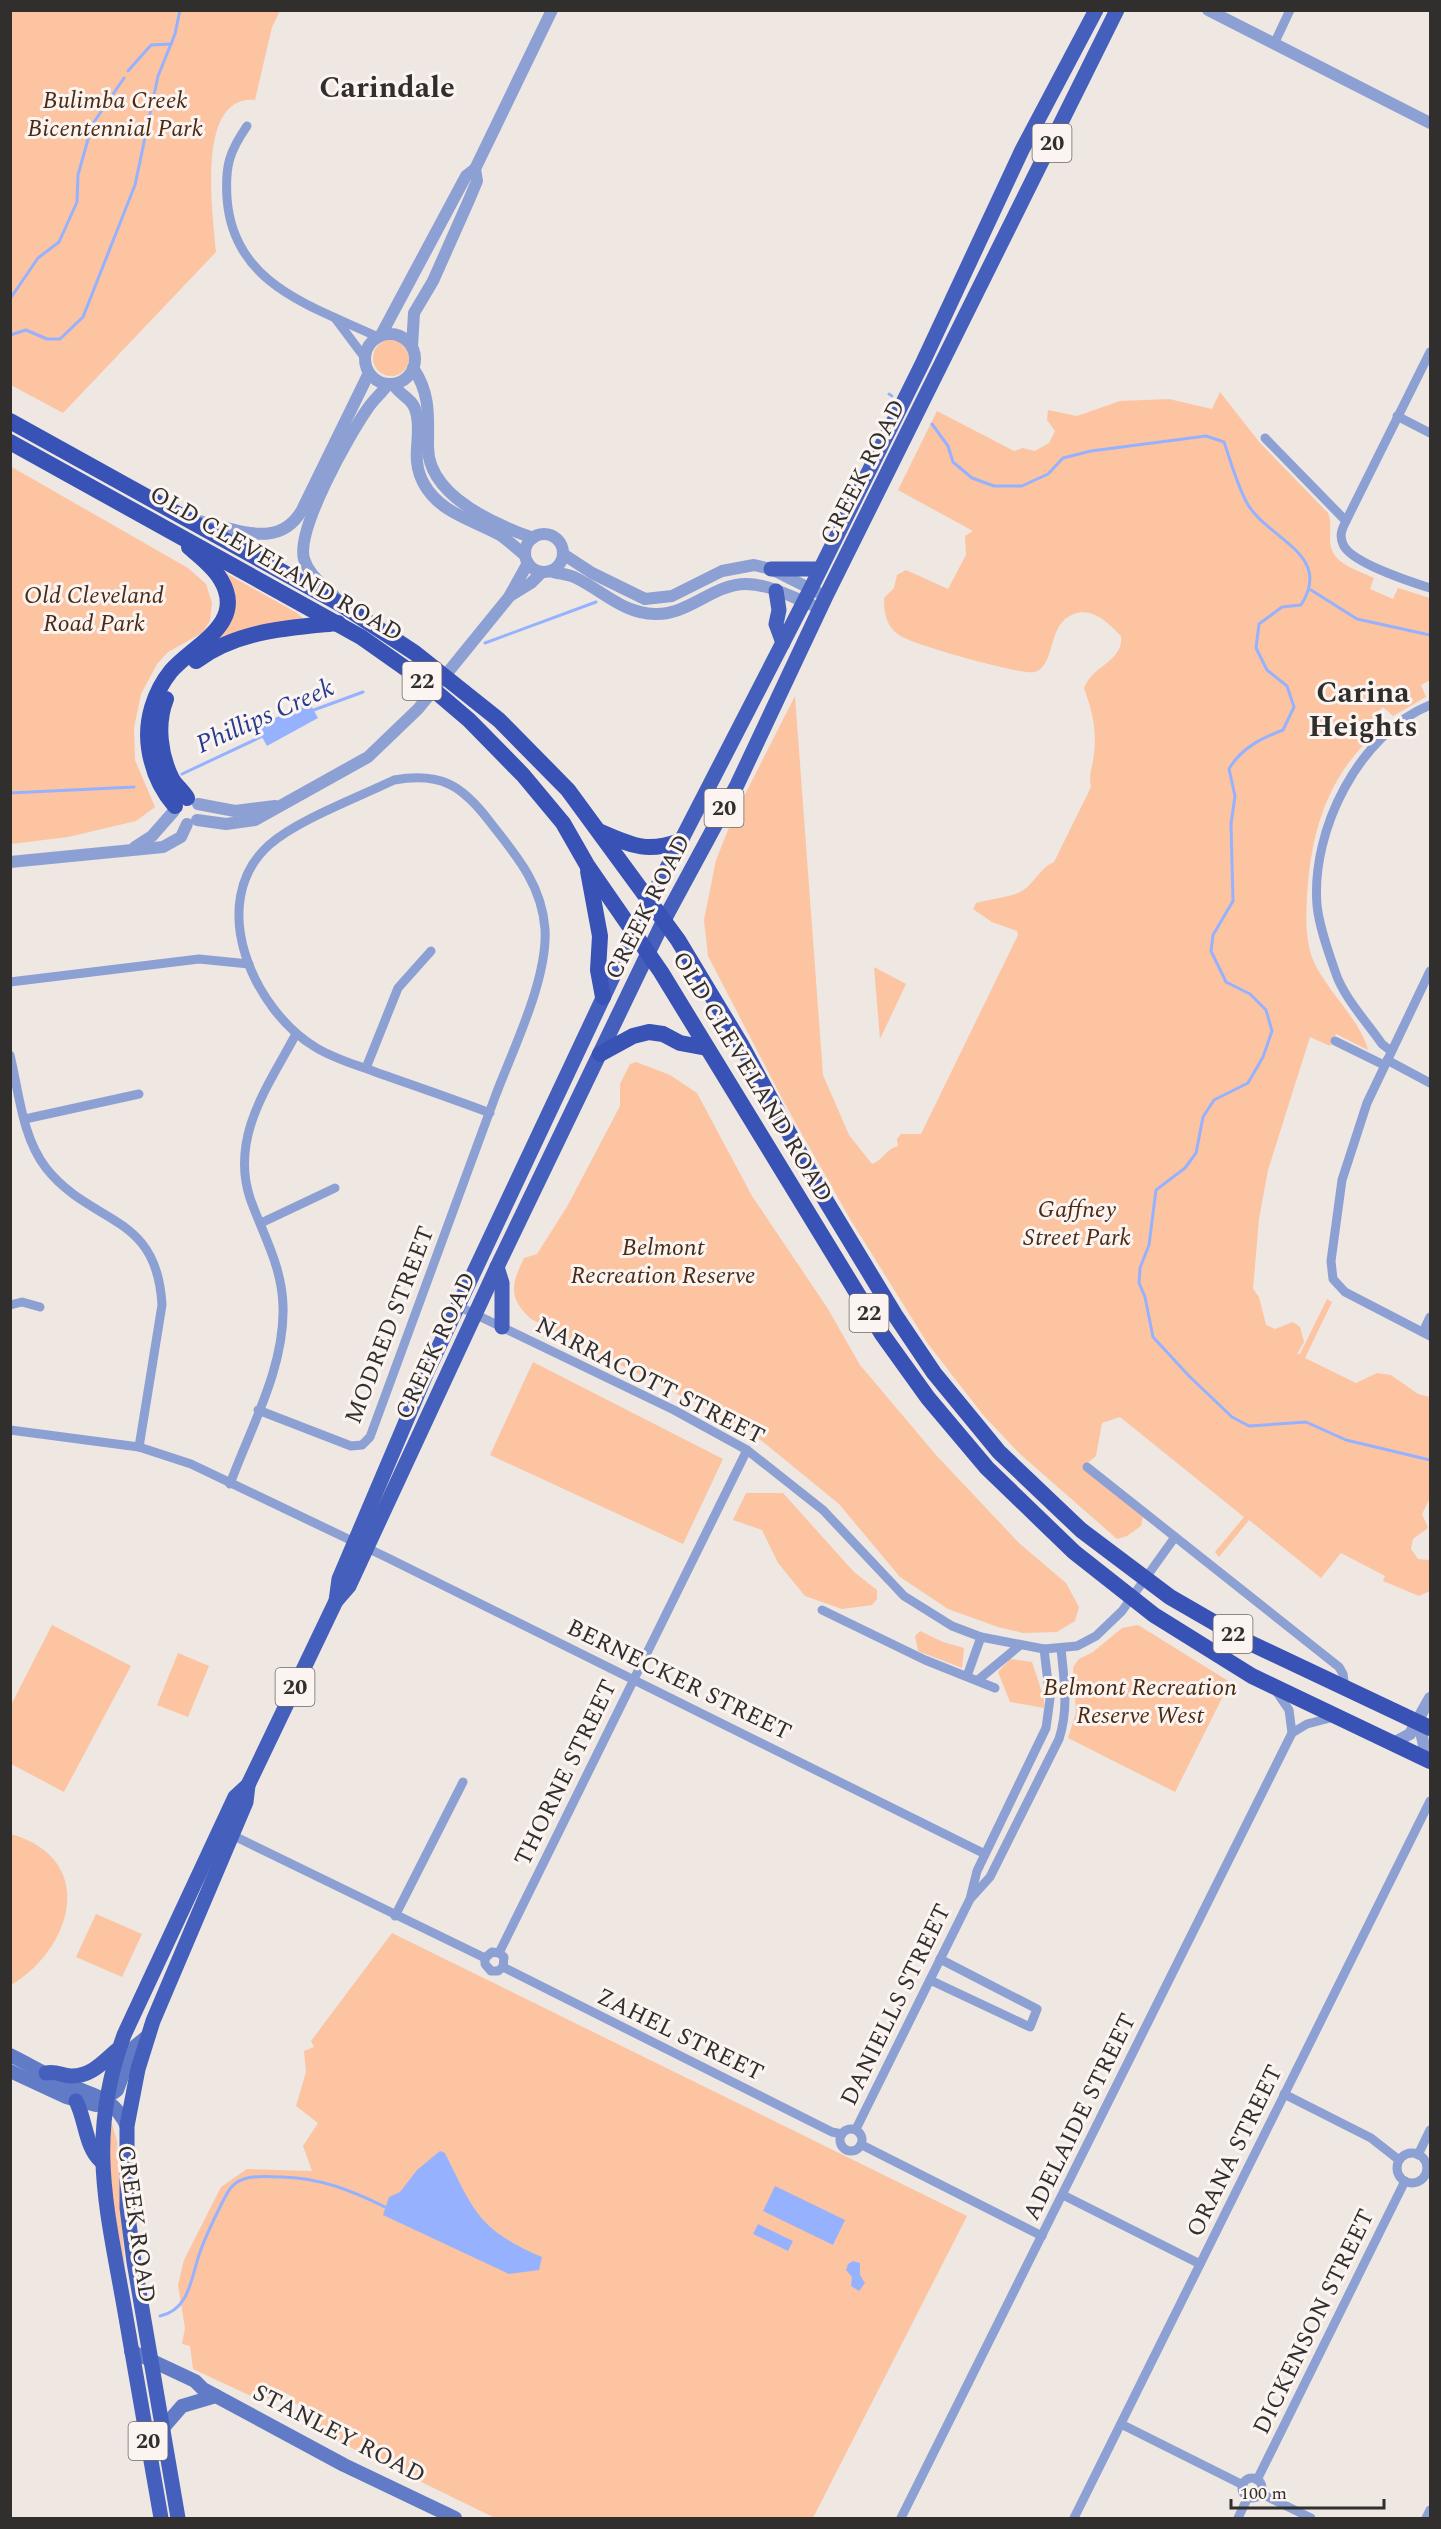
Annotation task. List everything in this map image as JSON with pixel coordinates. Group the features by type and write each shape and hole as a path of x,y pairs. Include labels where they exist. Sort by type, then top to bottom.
{"highway":[{"name":"OLD CLEVELAND ROAD","path":"17,425 342,605 415,653 499,720 568,790 664,920 697,969 834,1214 934,1373 999,1452 1040,1493 1093,1540 1221,1628 1425,1725"},
{"name":"OLD CLEVELAND ROAD","path":"13,443 338,623 414,674 484,735 543,797 563,824 618,912 635,930 870,1316 928,1398 1012,1494 1074,1552 1131,1599 1226,1662 1429,1760"},
{"path":"170,529 216,572 224,584 227,600 225,616 218,630 174,668 161,685 150,713 148,732 152,761 160,784 184,805"},
{"path":"184,805 171,777 160,733 163,707 179,676 205,654 253,634 275,628 338,623"},
{"path":"601,832 644,848 659,848 680,841"},
{"path":"587,864 600,936 598,970 603,998"},
{"path":"600,1054 633,1036 649,1032 663,1034 680,1043 707,1048"}],"main road":[{"name":"CREEK ROAD","path":"360,1546 458,1306 635,930 807,596 909,390 1016,161 1065,64 1096,10"},
{"name":"CREEK ROAD","path":"161,2518 105,2202 101,2161 106,2100 119,2048 226,1832 246,1802 248,1785 336,1601 339,1579 360,1546 475,1314 664,920 737,785 823,602 1117,10"},
{"path":"771,569 820,569"},
{"path":"776,591 779,610 776,624 783,643"},
{"path":"497,1267 502,1283 502,1327"},
{"name":"CREEK ROAD","path":"178,2518 127,2208 126,2126 148,2035 226,1832"},
{"path":"10,2071 76,2101 92,2105 106,2100 117,2091 132,2049 148,2035"},
{"path":"46,2073 55,2071 65,2075 84,2075 98,2068 119,2048"},
{"path":"10,2055 106,2100 117,2109 126,2126"},
{"path":"76,2101 87,2127 91,2152 101,2161"},
{"name":"STANLEY ROAD","path":"132,2357 152,2365 192,2389 203,2389 344,2465 455,2518"},
{"path":"163,2428 182,2406 216,2396"}],"street":[{"path":"365,358 369,345 380,336 466,176 475,169 552,10"},
{"path":"1208,10 1431,123"},
{"path":"1274,44 1290,10"},
{"path":"247,126 231,148 225,174 228,209 236,239 250,264 267,281 335,318 380,336 398,335 412,347"},
{"path":"475,169 477,181 469,200 433,281 414,313 413,368 425,391 429,412 428,456 440,485 464,504 533,538 551,536 560,543 563,554 579,573 629,609 646,614 668,614 739,585 754,585 807,596 823,602"},
{"path":"335,318 365,358 369,373 381,382 391,384 410,400 416,411 415,456 419,474 430,493 447,509 498,534 527,559 546,571 579,573 645,599 672,596 732,568 753,565 771,569 807,596"},
{"path":"1431,352 1397,416 1346,521 1341,536 1343,546 1351,554 1407,581 1431,588"},
{"path":"342,605 308,568 303,552 304,538 311,516 366,410 391,384 405,379 413,368"},
{"path":"188,520 262,535 288,527 302,510 369,373"},
{"path":"1397,416 1431,433"},
{"path":"1265,438 1346,521"},
{"path":"184,805 177,818 192,822 246,823 368,757 418,709 509,597 527,559 527,546 533,538"},
{"path":"509,597 559,564 563,554"},
{"path":"1391,1051 1382,1044 1335,973 1318,907 1324,835 1328,821 1363,758 1410,714 1431,705"},
{"name":"MODRED STREET","path":"258,1410 351,1446 362,1445 370,1437 490,1113 537,984 544,954 545,928 536,886 526,868 473,799 463,791 434,778 414,777 394,780 285,833 268,846 245,883 239,929 249,964 268,1001 296,1034 316,1048 490,1113"},
{"path":"184,805 235,811 282,805"},
{"path":"10,862 134,848 154,848 172,843 185,832 200,812 184,805"},
{"path":"134,848 152,837 184,805"},
{"path":"366,1068 398,988 431,951"},
{"path":"10,982 199,959 249,964"},
{"path":"1431,971 1367,1103 1342,1180 1331,1261 1333,1279 1345,1292 1427,1334 1431,1317"},
{"path":"230,1484 275,1366 282,1332 281,1278 245,1177 246,1135 253,1114 296,1034"},
{"path":"1335,1041 1431,1083"},
{"path":"10,1055 34,1148 46,1167 78,1198 130,1231 142,1243 160,1282 162,1305 139,1447"},
{"path":"25,1119 139,1094"},
{"path":"261,1223 336,1188"},
{"path":"10,1305 22,1302 40,1307"},
{"name":"NARRACOTT STREET","path":"458,1306 717,1432 747,1450 823,1510 904,1596 952,1626 981,1637 1044,1649"},
{"name":"BERNECKER STREET","path":"10,1430 139,1447 181,1460 388,1558 985,1854"},
{"name":"THORNE STREET","path":"499,1953 747,1450"},
{"path":"1087,1467 1340,1668 1345,1688"},
{"path":"1044,1649 1077,1646 1096,1636 1109,1625 1131,1599 1174,1537"},
{"path":"822,1610 925,1660 995,1688"},
{"path":"967,1676 981,1637"},
{"path":"978,1680 1019,1646"},
{"name":"DANIELLS STREET","path":"856,2129 970,1899 977,1871 1046,1728 1050,1699 1044,1649"},
{"name":"DANIELLS STREET","path":"970,1899 990,1877 1059,1739 1064,1718 1065,1697 1061,1649"},
{"path":"1272,1686 1289,1710 1292,1733 1307,1724 1336,1716"},
{"path":"1429,1760 1425,1725 1431,1698"},
{"path":"1393,1743 1425,1725"},
{"name":"ADELAIDE STREET","path":"902,2518 1292,1733"},
{"path":"395,1916 462,1782"},
{"name":"ORANA STREET","path":"1074,2518 1431,1802"},
{"path":"226,1832 485,1958"},
{"path":"489,1953 499,1953 505,1960 503,1967 498,1971 491,1971 485,1964 485,1958 489,1953"},
{"path":"930,1980 1030,2027 1037,2009 940,1959"},
{"name":"ZAHEL STREET","path":"503,1967 759,2096 842,2134"},
{"path":"1284,2094 1371,2138 1399,2160"},
{"path":"862,2145 854,2151 848,2151 841,2144 842,2134 845,2130 856,2129 861,2133 862,2145 869,2151 1042,2236"},
{"path":"1418,2155 1431,2130"},
{"path":"1406,2154 1418,2155 1424,2160 1428,2173 1420,2181 1405,2181 1397,2171 1399,2160 1406,2154"},
{"name":"DICKENSON STREET","path":"1257,2480 1405,2181"},
{"path":"1063,2195 1200,2264"},
{"path":"1121,2424 1243,2485"},
{"path":"1250,2479 1257,2480 1262,2486 1260,2493 1256,2497 1248,2497 1243,2491 1243,2485 1250,2479"},
{"path":"1260,2493 1311,2518"},
{"path":"1238,2518 1248,2497"},
{"path":"1426,2518 1431,2510"}],"green space":[{"name":"Bulimba Creek Bicentennial Park","path":"10,11 280,11 272,27 255,100 236,103 223,116 216,136 211,186 216,252 63,413 11,385"},
{"path":"391,340 404,345 409,358 404,371 391,376 378,371 373,358 378,345"},
{"name":"Gaffney Street Park","path":"1220,392 1260,443 1328,513 1331,547 1337,558 1349,567 1374,578 1370,589 1393,599 1398,588 1430,598 1430,680 1421,685 1426,697 1393,716 1383,707 1368,723 1377,732 1360,749 1334,786 1318,828 1309,872 1307,928 1313,960 1326,983 1358,1028 1368,1050 1336,1034 1330,1046 1310,1037 1268,1170 1259,1219 1253,1289 1259,1297 1266,1325 1275,1329 1293,1322 1300,1327 1304,1342 1297,1354 1300,1354 1327,1299 1332,1302 1305,1358 1356,1383 1377,1373 1391,1375 1418,1394 1430,1397 1430,1498 1422,1514 1428,1528 1413,1539 1411,1549 1418,1559 1429,1560 1430,1591 1419,1596 1383,1581 1385,1576 1341,1553 1321,1578 1249,1520 1219,1557 1215,1552 1244,1517 1120,1417 1102,1423 1096,1456 1083,1467 1143,1517 1141,1526 1127,1536 1117,1539 1020,1454 984,1416 928,1344 850,1219 786,1106 708,956 704,920 716,860 732,820 795,696 823,1075 849,1135 872,1164 898,1146 897,1139 901,1134 921,1134 1018,935 1017,931 992,922 973,909 976,903 1018,893 1054,862 1091,787 1090,774 1095,745 1094,728 1084,688 1088,680 1118,651 1121,636 1106,622 1094,615 1081,612 1074,614 1059,626 1042,668 1035,672 1026,672 967,658 899,635 889,623 884,604 884,598 894,588 897,575 906,570 948,589 966,555 965,536 973,531 898,490 937,411 1014,451 1023,448 1035,451 1049,443 1055,431 1047,420 1048,410 1077,416 1120,401 1169,399 1212,409"},
{"name":"Old Cleveland Road Park","path":"10,466 188,568 206,584 212,603 210,621 202,633 168,652 157,664 141,694 134,728 135,760 155,807 136,821 68,837 11,844"},
{"path":"222,571 297,613 306,621 211,641 222,630"},
{"path":"874,967 906,984 880,1039"},
{"name":"Belmont Recreation Reserve","path":"636,1062 670,1075 697,1093 752,1196 828,1309 860,1365 936,1455 1019,1543 1066,1583 1079,1607 1075,1621 1057,1632 1023,1633 998,1627 948,1609 900,1577 839,1504 751,1432 531,1319 518,1304 514,1284 524,1258 537,1254 568,1205 620,1106 620,1084 630,1064"},
{"path":"533,1362 723,1459 683,1544 490,1455"},
{"path":"746,1493 783,1493 854,1572 877,1590 877,1599 872,1605 842,1609 805,1596 778,1563 762,1530 733,1520"},
{"path":"52,1625 131,1666 64,1792 11,1764 11,1705"},
{"name":"Belmont Recreation Reserve West","path":"1138,1625 1230,1682 1175,1792 1068,1738 1076,1713 1073,1667 1079,1659 1093,1652 1122,1628"},
{"path":"920,1631 943,1642 964,1648 962,1668 918,1651 915,1636"},
{"path":"178,1653 209,1666 188,1717 157,1705"},
{"path":"1010,1659 1032,1662 1044,1698 1044,1708 1010,1702 998,1672"},
{"path":"11,1834 39,1846 56,1863 66,1883 67,1905 61,1928 49,1949 32,1969 11,1985"},
{"path":"96,1914 142,1934 122,1977 76,1957"},
{"path":"392,1933 967,2216 813,2518 495,2518 315,2430 310,2413 295,2403 295,2398 278,2389 272,2398 259,2400 193,2369 190,2346 182,2344 185,2328 178,2285 184,2260 221,2187 247,2169 312,2171 303,2146 318,2123 296,2106 306,2072 304,2051 314,2047 311,2041"},
{"path":"110,2117 117,2141 125,2270 104,2154"}],"water":[{"path":"308,700 318,718 267,746 257,728"},
{"path":"440,2151 445,2153 472,2205 481,2217 504,2238 542,2257 539,2270 509,2274 383,2215 389,2197 400,2192 417,2170"},
{"path":"775,2186 845,2220 833,2245 763,2211"},
{"path":"758,2224 793,2241 788,2251 753,2234"},
{"path":"853,2261 860,2263 860,2275 865,2283 859,2291 851,2286 852,2277 846,2270 848,2264"}],"waterway":[{"path":"10,335 26,330 47,339 60,339 83,317 135,185 158,76 175,34 180,10"},
{"path":"128,71 151,45 171,44"},
{"path":"10,299 38,258 59,242 77,202 78,175 92,125 124,78"},
{"name":"Phillips Creek","path":"932,424 948,446 953,462 972,478 994,486 1022,486 1048,474 1063,458 1091,451 1206,436 1224,442 1247,503 1256,516 1294,548 1304,560 1309,573 1309,587 1301,605 1282,607 1259,624 1256,648 1267,670 1287,686 1294,707 1283,730 1253,745 1240,755 1229,769 1235,796 1231,824 1233,901 1213,935 1211,951 1226,982 1250,994 1266,1010 1272,1031 1263,1057 1248,1083 1214,1100 1203,1117 1196,1153 1185,1168 1156,1190 1149,1245 1140,1268 1139,1283 1145,1297 1153,1337 1232,1417 1249,1426 1306,1422 1346,1440 1430,1460"},
{"path":"1311,590 1357,619 1430,635"},
{"name":"Phillips Creek","path":"485,643 596,602"},
{"name":"Phillips Creek","path":"311,711 363,692"},
{"name":"Phillips Creek","path":"182,774 265,735"},
{"name":"Phillips Creek","path":"10,793 134,787"},
{"path":"160,2316 170,2313 183,2300 212,2223 227,2193 240,2181 262,2177 322,2182 360,2195 385,2207"}],"district":[{"name":"Carindale","path":"387,88"},
{"name":"Carina Heights","path":"1363,710"}]}
